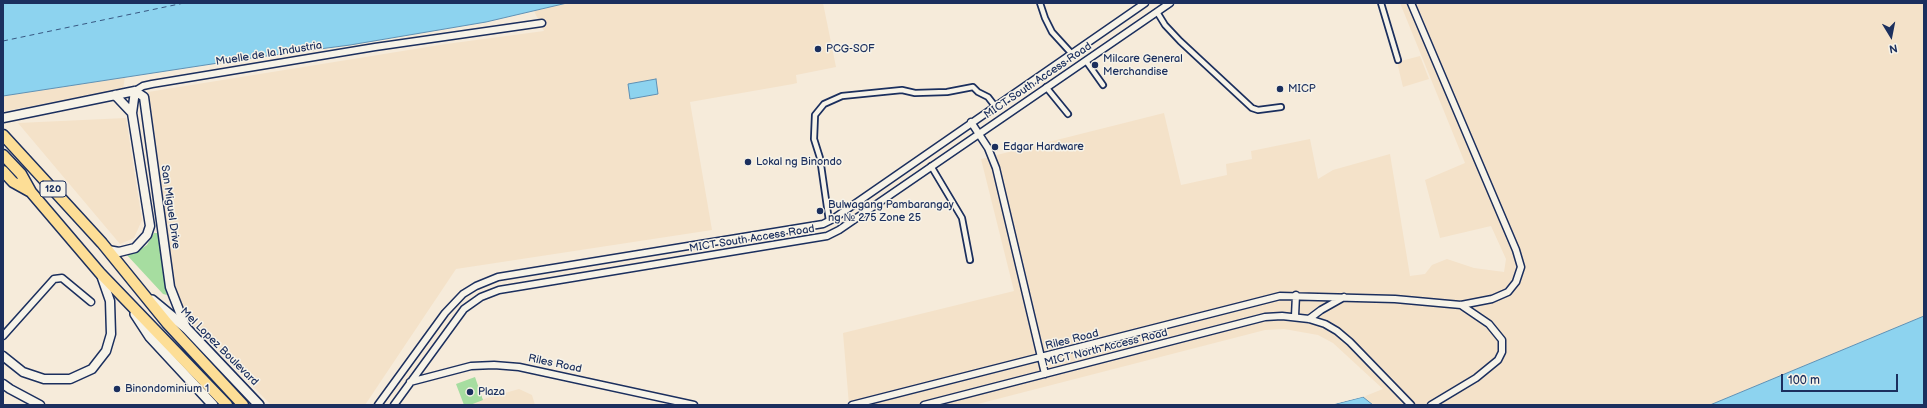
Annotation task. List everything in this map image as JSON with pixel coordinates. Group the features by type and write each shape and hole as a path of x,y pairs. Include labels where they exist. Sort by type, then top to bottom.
{"highway":[{"name":"Mel Lopez Boulevard","path":"3,135 105,247 167,323 243,405"},
{"name":"120","path":"3,155 21,174 31,192 127,303 158,332 227,405"},
{"name":"120","path":"3,171 13,182 31,192"}],"main road":[{"name":"Mel Lopez Boulevard","path":"142,292 186,328 259,405"},
{"name":"120","path":"127,303 150,337 213,405"}],"street":[{"path":"1040,3 1044,18 1052,32 1072,54"},
{"name":"MICT South Access Road","path":"378,405 446,313 463,294 476,286 498,277 813,226 830,221 1145,3"},
{"name":"MICT South Access Road","path":"394,405 464,309 481,297 499,290 827,236 839,230 1170,3"},
{"path":"1381,3 1398,60"},
{"path":"1410,3 1516,250 1521,267 1516,282 1508,292 1492,299 1461,305"},
{"path":"1157,12 1165,25 1180,41 1252,108 1258,110 1281,107"},
{"name":"Muelle de la Industria","path":"3,118 135,91 143,86 152,84 375,47 542,23"},
{"path":"1065,58 1073,69"},
{"path":"1086,61 1103,86"},
{"path":"830,221 820,158 814,139 815,115 824,104 842,96 902,90 915,94 941,90 947,92 973,87 978,92 988,96 995,106"},
{"path":"1046,87 1068,114"},
{"name":"San Miguel Drive","path":"105,247 119,252 130,250 140,244 149,231 149,220 132,113 135,91 144,97 170,287 186,328"},
{"path":"115,95 132,113"},
{"path":"971,122 988,148 996,168 1045,374"},
{"path":"141,166 153,164"},
{"path":"931,166 962,218 970,260"},
{"path":"3,356 23,372 44,379 70,379 92,369 106,351 111,334 110,301 100,272"},
{"path":"3,336 54,279 62,278 91,302"},
{"path":"1295,316 1296,295"},
{"name":"Riles Road","path":"852,405 1041,358 1253,302 1296,295 1395,298 1461,305"},
{"path":"1310,319 1320,310 1345,296"},
{"path":"1431,405 1485,371 1498,360 1502,352 1502,340 1489,324 1461,305"},
{"path":"446,313 456,320"},
{"name":"MICT North Access Road","path":"924,405 1265,317 1295,316 1325,324 1350,342 1410,405"},
{"name":"Riles Road","path":"410,382 471,366 519,366 694,405"},
{"path":"3,384 40,405"}],"shaded area":[{"path":"567,3 823,3 836,67 796,75 797,83 793,84 690,102 712,230 456,269 365,405 271,405 176,308 148,92 446,44 544,31 534,11"},
{"path":"1400,3 1924,3 1924,316 1710,405 1373,405 1363,397 1383,389 1333,343 1318,335 1284,329 1265,330 974,405 849,405 843,333 1014,291 981,159 1164,113 1181,185 1227,175 1226,164 1252,159 1251,151 1310,139 1318,179 1333,170 1390,154 1410,276 1425,274 1432,265 1447,259 1474,268 1504,272 1506,259 1491,226 1440,238 1425,180 1465,163"},
{"path":"1420,56 1429,79 1403,87 1397,62"},
{"path":"125,77 123,89 5,111 3,109 3,96"},
{"path":"126,118 142,220 134,238 120,244 18,123"},
{"path":"519,389 532,395 535,405 463,405"}],"green space":[{"path":"154,233 159,233 167,295 163,294 126,254 138,251 147,245"},
{"name":"Plaza","path":"475,377 483,400 470,405 464,405 456,384"}],"water":[{"path":"3,3 567,3 486,22 350,45 251,58 3,96"},
{"path":"656,79 658,94 630,99 628,84"},
{"path":"1924,316 1924,405 1710,405"},
{"path":"1363,397 1373,405 1332,405"}],"pier":[{"path":"1363,395 1366,396 1330,405 1332,403"}],"ferry route":[{"path":"3,41 184,3"}],"place":[{"name":"PCG-SOF","path":"818,49"},
{"name":"Milcare General Merchandise","path":"1095,65"},
{"name":"MICP","path":"1280,89"},
{"name":"Edgar Hardware","path":"995,147"},
{"name":"Lokal ng Binondo","path":"748,162"},
{"name":"Bulwagang Pambarangay ng № 275 Zone 25","path":"820,211"},
{"name":"Binondominium 1","path":"117,389"},
{"name":"Plaza","path":"470,392"}]}
